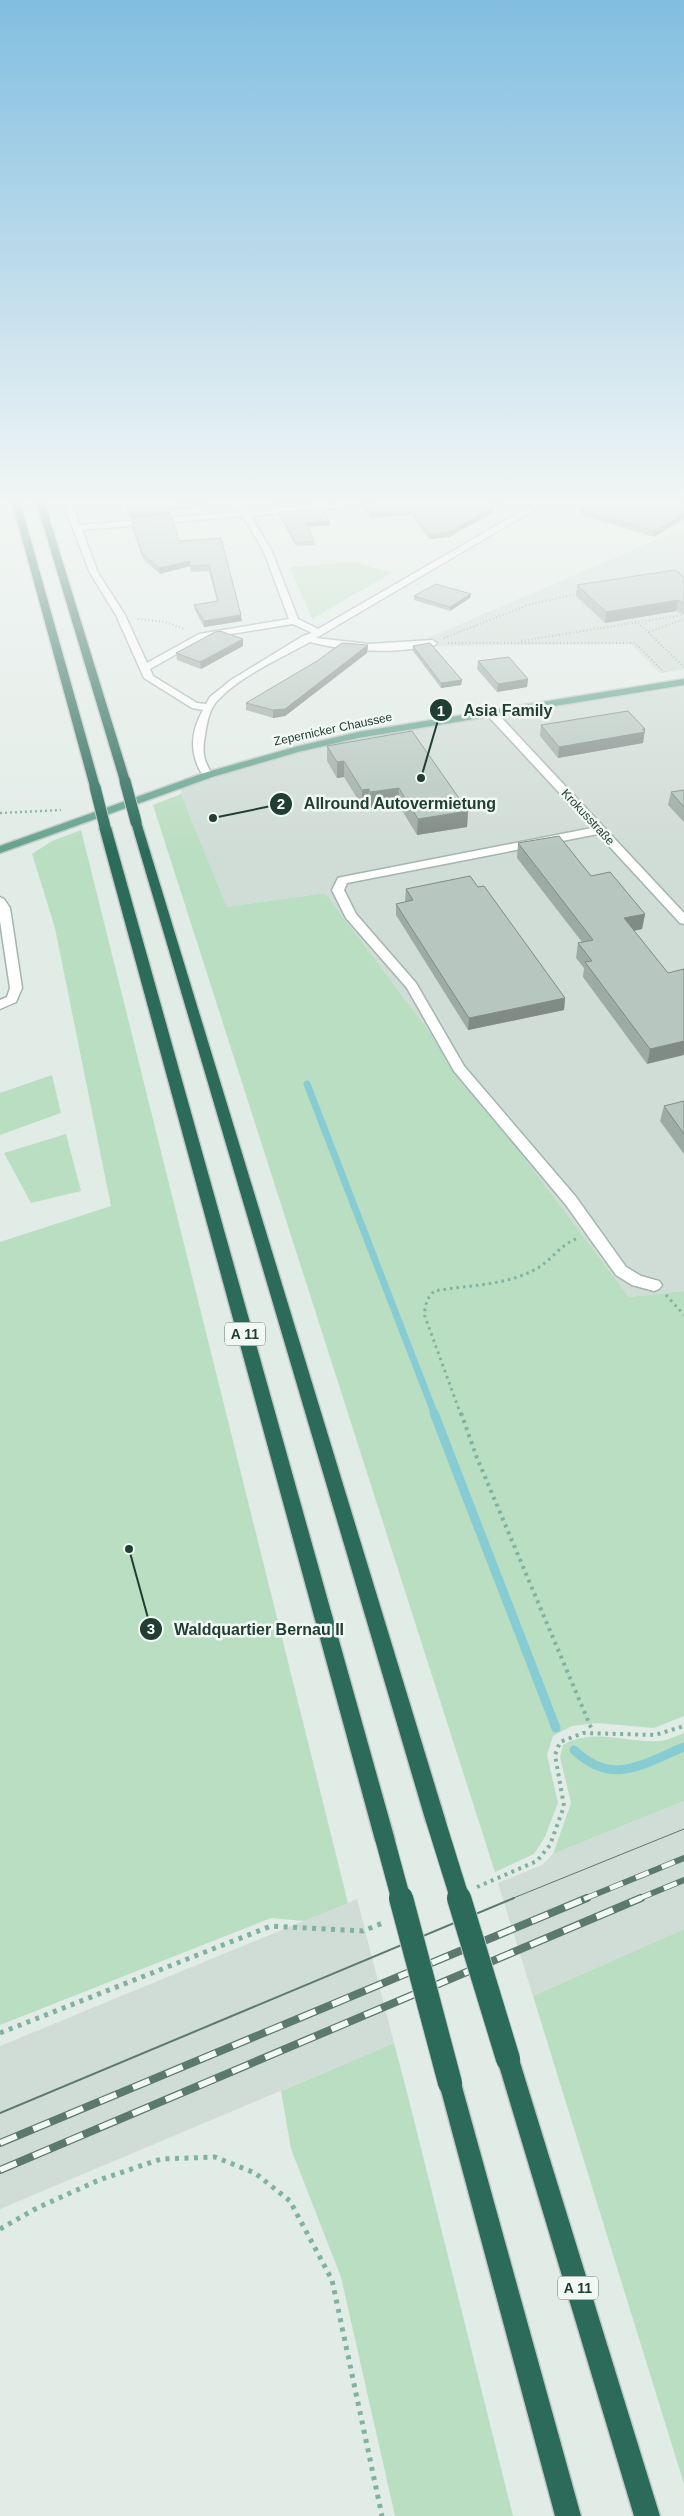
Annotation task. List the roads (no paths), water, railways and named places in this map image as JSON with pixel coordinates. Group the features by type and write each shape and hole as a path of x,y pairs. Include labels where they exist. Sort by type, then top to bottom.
{"highway":[{"name":"A 11","path":"47,615 385,1840 568,2516"},
{"name":"A 11","path":"75,615 436,1822 647,2516"}],"main road":[{"name":"Zepernicker Chaussee","path":"0,850 208,775 334,740 684,682"}],"street":[{"path":"120,615 149,678 170,693 195,706 208,707"},
{"path":"292,615 294,621 307,629 317,632"},
{"path":"208,775 200,765 197,753 202,720 208,707 234,682 346,615"},
{"path":"144,668 202,636 294,621"},
{"path":"306,638 330,645 414,645 432,643"},
{"name":"Krokusstraße","path":"492,714 684,920"},
{"path":"600,830 342,880 338,890 350,915 387,961 412,986 459,1068 536,1157 621,1271 637,1281 654,1286"},
{"path":"0,901 4,908 16,988 12,999 0,1005"}],"waterway":[{"path":"307,1084 435,1415"},
{"path":"434,1413 556,1728"},
{"path":"574,1750 588,1761 602,1768 615,1770 641,1765 684,1747"}],"tram line":[{"path":"511,1899 684,1829"},
{"path":"0,2113 514,1898"}],"railway":[{"path":"584,1899 684,1858"},
{"path":"638,1899 684,1880"},
{"path":"0,2143 587,1898"},
{"path":"0,2170 641,1898"}],"place":[{"name":"Asia Family","path":"421,778"},
{"name":"Allround Autovermietung","path":"213,818"},
{"name":"Waldquartier Bernau II","path":"129,1549"}]}
